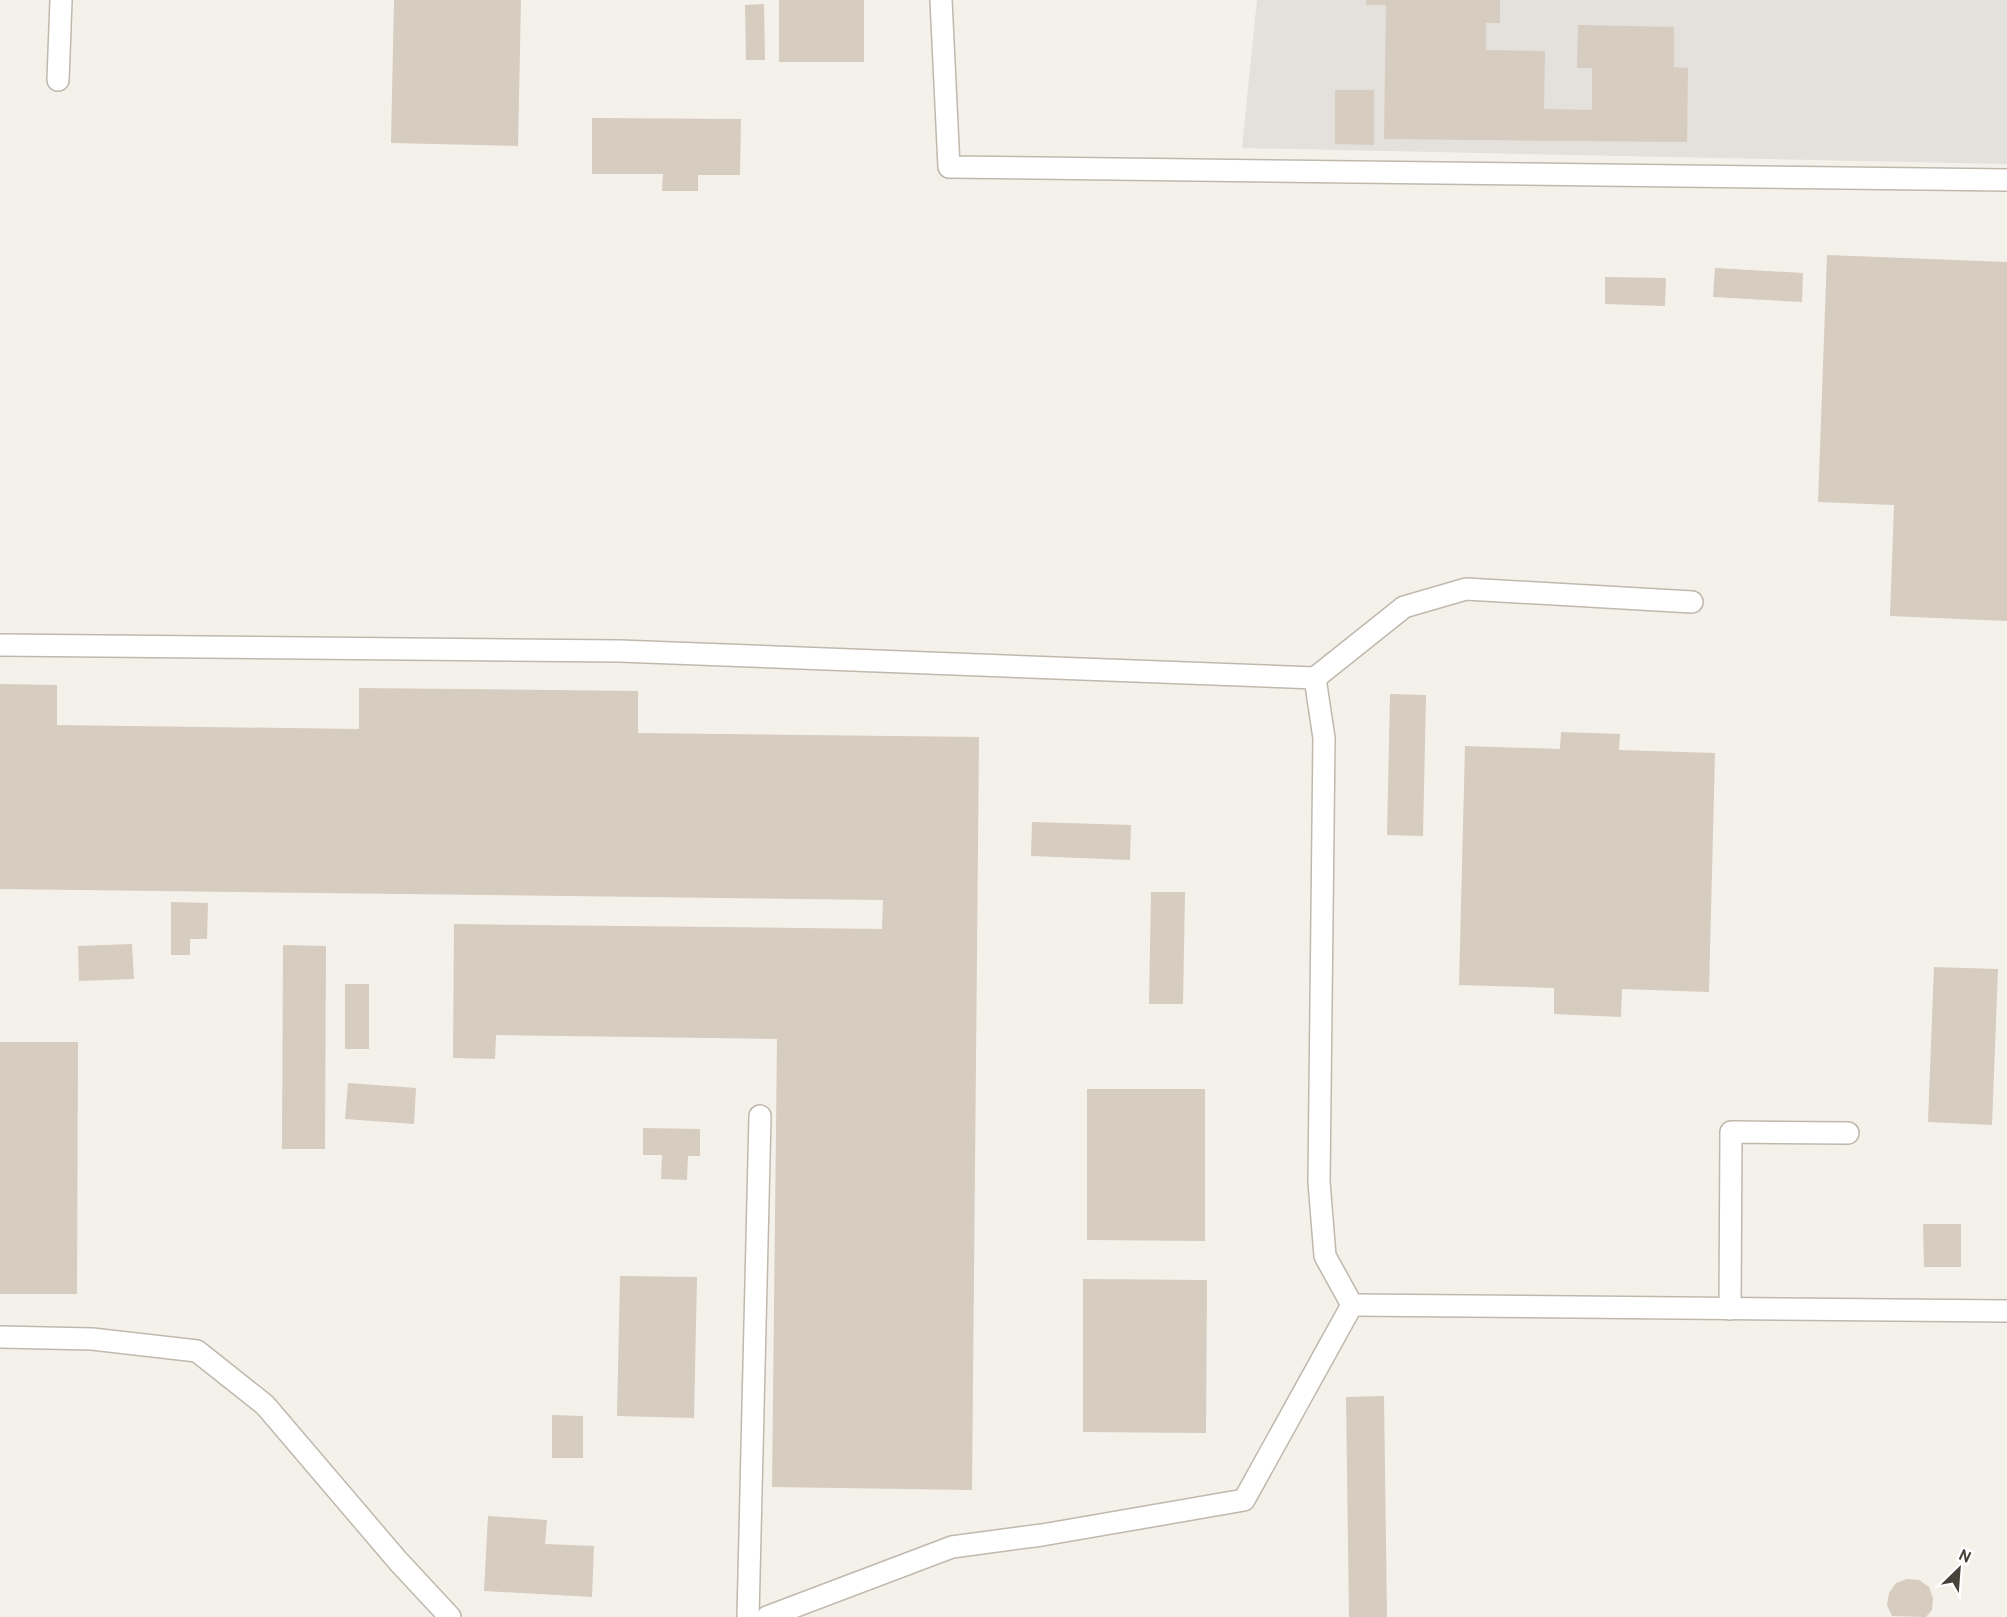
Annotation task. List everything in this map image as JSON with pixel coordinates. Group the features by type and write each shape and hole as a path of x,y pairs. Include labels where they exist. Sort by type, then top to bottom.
{"lane":[{"path":"58,80 61,0"},
{"path":"941,0 949,167 2007,180"},
{"path":"0,645 620,651 1315,678 1404,607 1466,589 1692,602"},
{"path":"1315,678 1324,738 1319,1182 1325,1256 1352,1305"},
{"path":"748,1617 760,1116"},
{"path":"1731,1309 1731,1132 1848,1133"},
{"path":"1352,1305 2007,1311"},
{"path":"767,1617 952,1547 1042,1535 1244,1500 1352,1305"},
{"path":"0,1337 92,1339 196,1351 265,1405 398,1561 450,1617"}],"shaded area":[{"path":"1257,0 2007,0 2007,164 1242,148"}],"building":[{"path":"394,0 521,0 518,146 391,143"},
{"path":"779,0 864,0 864,62 779,62"},
{"path":"1366,0 1500,0 1500,23 1486,23 1486,50 1545,51 1544,109 1592,110 1592,68 1577,68 1578,25 1674,27 1674,67 1688,68 1687,142 1384,139 1386,5 1366,5"},
{"path":"764,4 765,60 746,60 745,5"},
{"path":"1335,90 1374,90 1374,145 1335,144"},
{"path":"592,118 741,119 740,175 698,175 698,191 662,191 663,174 592,174"},
{"path":"1827,255 2007,262 2007,621 1890,616 1894,505 1818,502"},
{"path":"1715,268 1803,273 1802,302 1713,297"},
{"path":"1605,277 1666,278 1665,306 1605,304"},
{"path":"0,684 57,685 57,725 359,729 359,688 638,691 638,733 979,737 972,1490 772,1487 777,1039 496,1035 495,1059 453,1058 454,924 882,929 883,900 0,889"},
{"path":"1390,694 1426,695 1423,836 1387,835"},
{"path":"1561,732 1620,734 1619,750 1715,753 1709,992 1622,989 1621,1017 1554,1014 1554,988 1459,985 1465,746 1560,749"},
{"path":"1032,822 1131,825 1130,860 1031,856"},
{"path":"1151,892 1185,892 1183,1004 1149,1004"},
{"path":"171,902 208,903 207,939 190,939 190,955 171,955"},
{"path":"132,944 134,979 79,981 78,946"},
{"path":"283,945 326,946 325,1149 282,1149"},
{"path":"1934,967 1998,969 1992,1125 1928,1122"},
{"path":"345,984 369,984 369,1049 345,1049"},
{"path":"0,1042 78,1042 77,1294 0,1294"},
{"path":"348,1083 416,1088 414,1124 345,1119"},
{"path":"1087,1089 1205,1089 1205,1241 1087,1240"},
{"path":"643,1128 700,1129 700,1156 688,1156 687,1180 661,1179 662,1155 643,1155"},
{"path":"1923,1224 1961,1224 1961,1267 1924,1267"},
{"path":"620,1276 697,1277 694,1418 617,1416"},
{"path":"1083,1279 1207,1280 1206,1433 1083,1432"},
{"path":"1384,1396 1387,1617 1349,1617 1346,1397"},
{"path":"552,1415 583,1416 583,1458 552,1458"},
{"path":"488,1516 547,1520 545,1544 594,1546 592,1597 484,1591"},
{"path":"1907,1579 1919,1580 1929,1587 1933,1598 1932,1610 1926,1617 1892,1616 1887,1605 1889,1593 1896,1583"}]}
